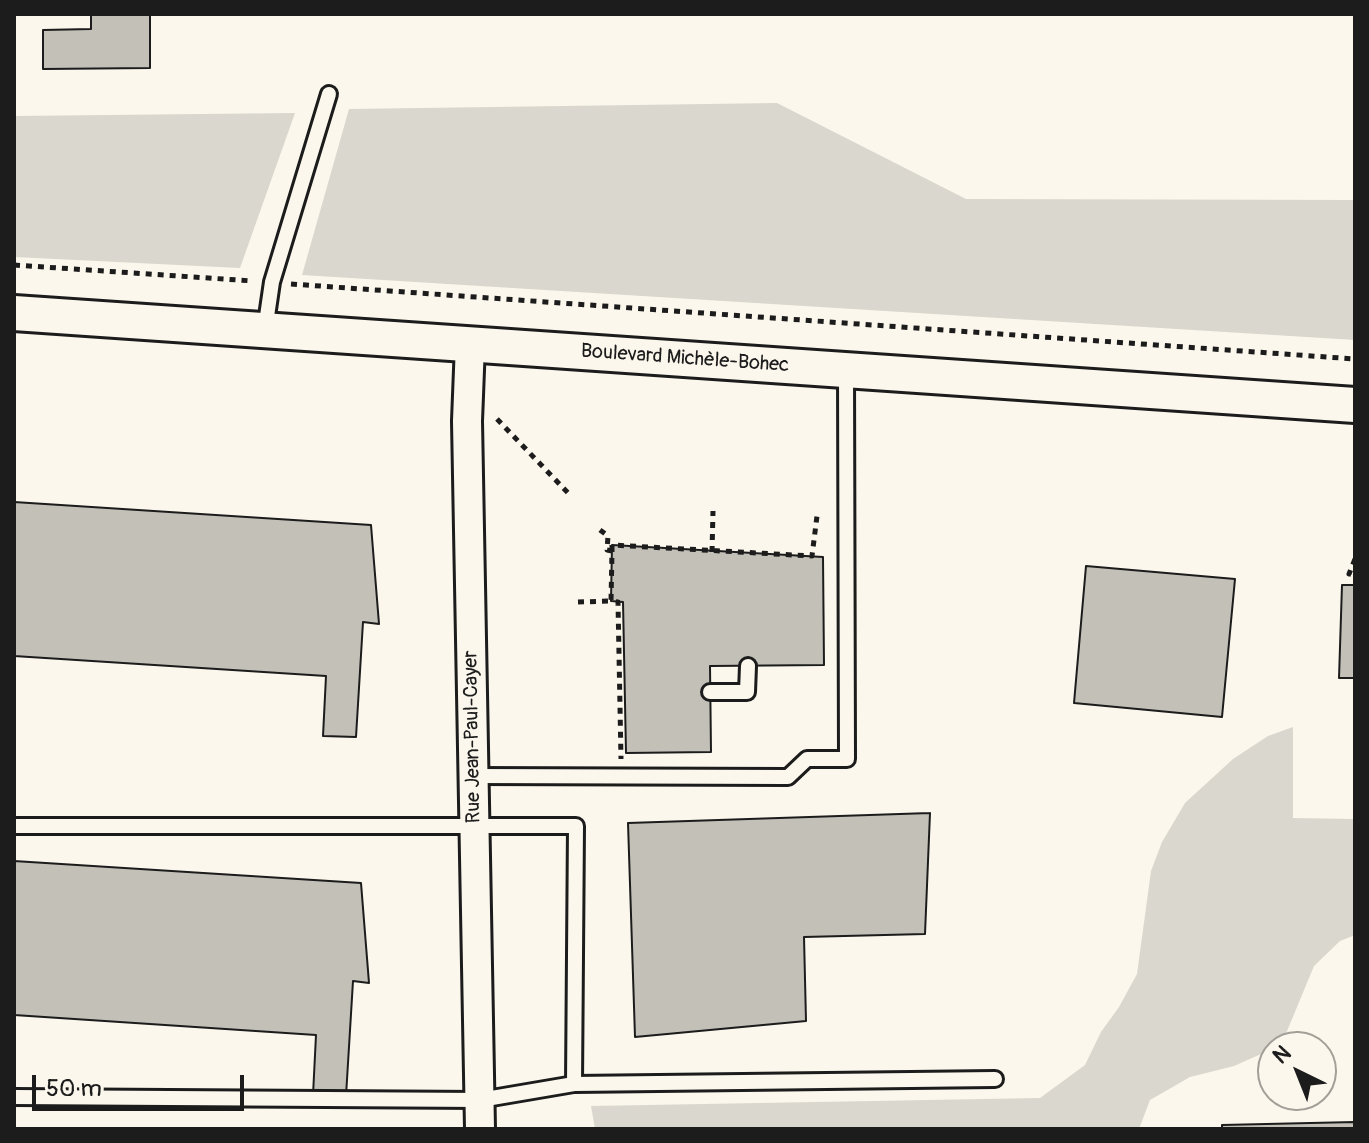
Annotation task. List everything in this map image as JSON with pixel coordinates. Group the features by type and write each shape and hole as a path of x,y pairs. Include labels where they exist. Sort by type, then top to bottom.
{"street":[{"name":"Boulevard Michèle-Bohec","path":"14,313 265,330 472,328 846,370 1355,405"},
{"name":"Rue Jean-Paul-Cayer","path":"472,328 467,421 480,1129"}],"lane":[{"path":"265,330 272,282 329,94"},
{"path":"474,776 788,777 807,759 847,759 846,370"},
{"path":"710,692 747,692 748,666"},
{"path":"14,826 576,826 574,1084"},
{"path":"14,1097 480,1100 574,1084 995,1079"}],"path":[{"path":"14,265 227,280"},
{"path":"324,286 1355,359"},
{"path":"472,328 476,297"},
{"path":"497,419 570,495"},
{"path":"712,552 713,511"},
{"path":"611,601 612,545 812,556 817,516"},
{"path":"600,530 608,536 607,550 612,551"},
{"path":"1355,559 1349,574 1355,574"},
{"path":"578,602 618,602 621,760"}],"shaded area":[{"path":"777,103 966,199 1355,200 1355,340 302,275 349,109"},
{"path":"295,113 240,268 14,257 14,116"},
{"path":"1293,727 1293,818 1355,819 1355,935 1340,941 1314,966 1287,1031 1257,1031 1257,1056 1234,1066 1190,1077 1150,1100 1139,1129 595,1129 591,1106 1040,1098 1085,1065 1101,1032 1137,974 1151,871 1162,842 1185,803 1233,759 1268,736"}],"building":[{"path":"91,14 150,14 150,68 43,69 43,30 91,29"},
{"path":"14,502 371,525 379,624 363,622 356,737 323,736 326,676 14,656"},
{"path":"612,545 823,557 824,665 710,666 711,752 626,753 623,602 611,601"},
{"path":"1086,566 1235,579 1222,717 1074,703"},
{"path":"1342,585 1355,585 1355,678 1339,678"},
{"path":"930,813 925,934 804,937 806,1021 635,1037 628,823"},
{"path":"14,861 361,883 369,983 353,981 346,1096 313,1095 316,1035 14,1015"},
{"path":"1355,1122 1355,1129 1222,1129 1222,1125"}]}
